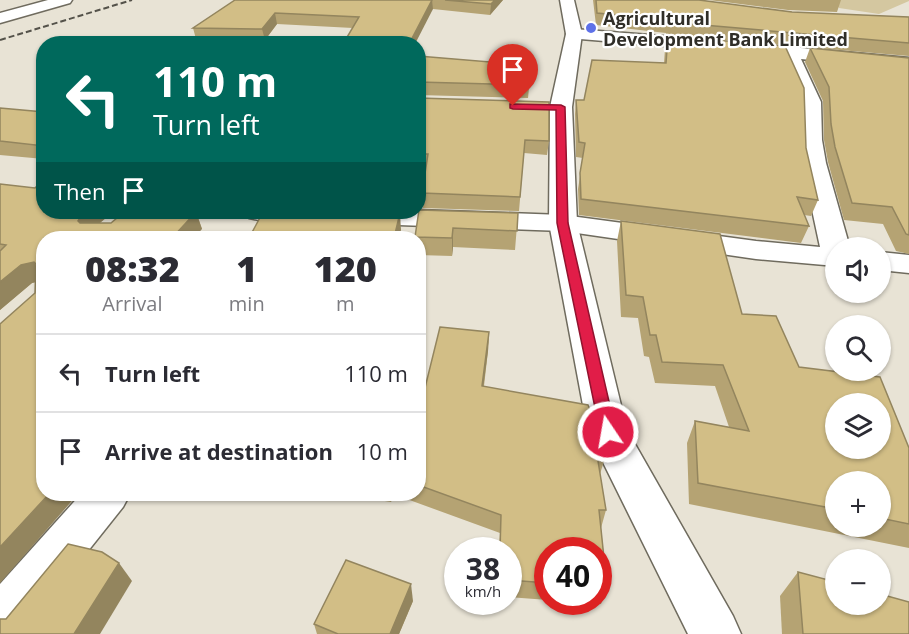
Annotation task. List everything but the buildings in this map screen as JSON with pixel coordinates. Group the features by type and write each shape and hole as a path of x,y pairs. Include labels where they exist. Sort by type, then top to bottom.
{"street":[{"path":"0,18 65,0"},
{"path":"567,0 574,34 549,107 563,223 608,432 715,634"},
{"path":"574,34 733,47"},
{"path":"767,50 909,64"},
{"path":"790,52 811,102 811,140 814,163 832,237"},
{"path":"426,218 563,223 756,250 825,256"},
{"path":"891,262 909,264"},
{"path":"0,622 102,501"}],"shaded area":[{"path":"834,0 909,1 879,14 839,8"}],"railway":[{"path":"0,40 132,0"}],"place":[{"name":"Agricultural Development Bank Limited","path":"591,28"}],"route":[{"path":"513,106 561,107 563,223 608,432"}]}
